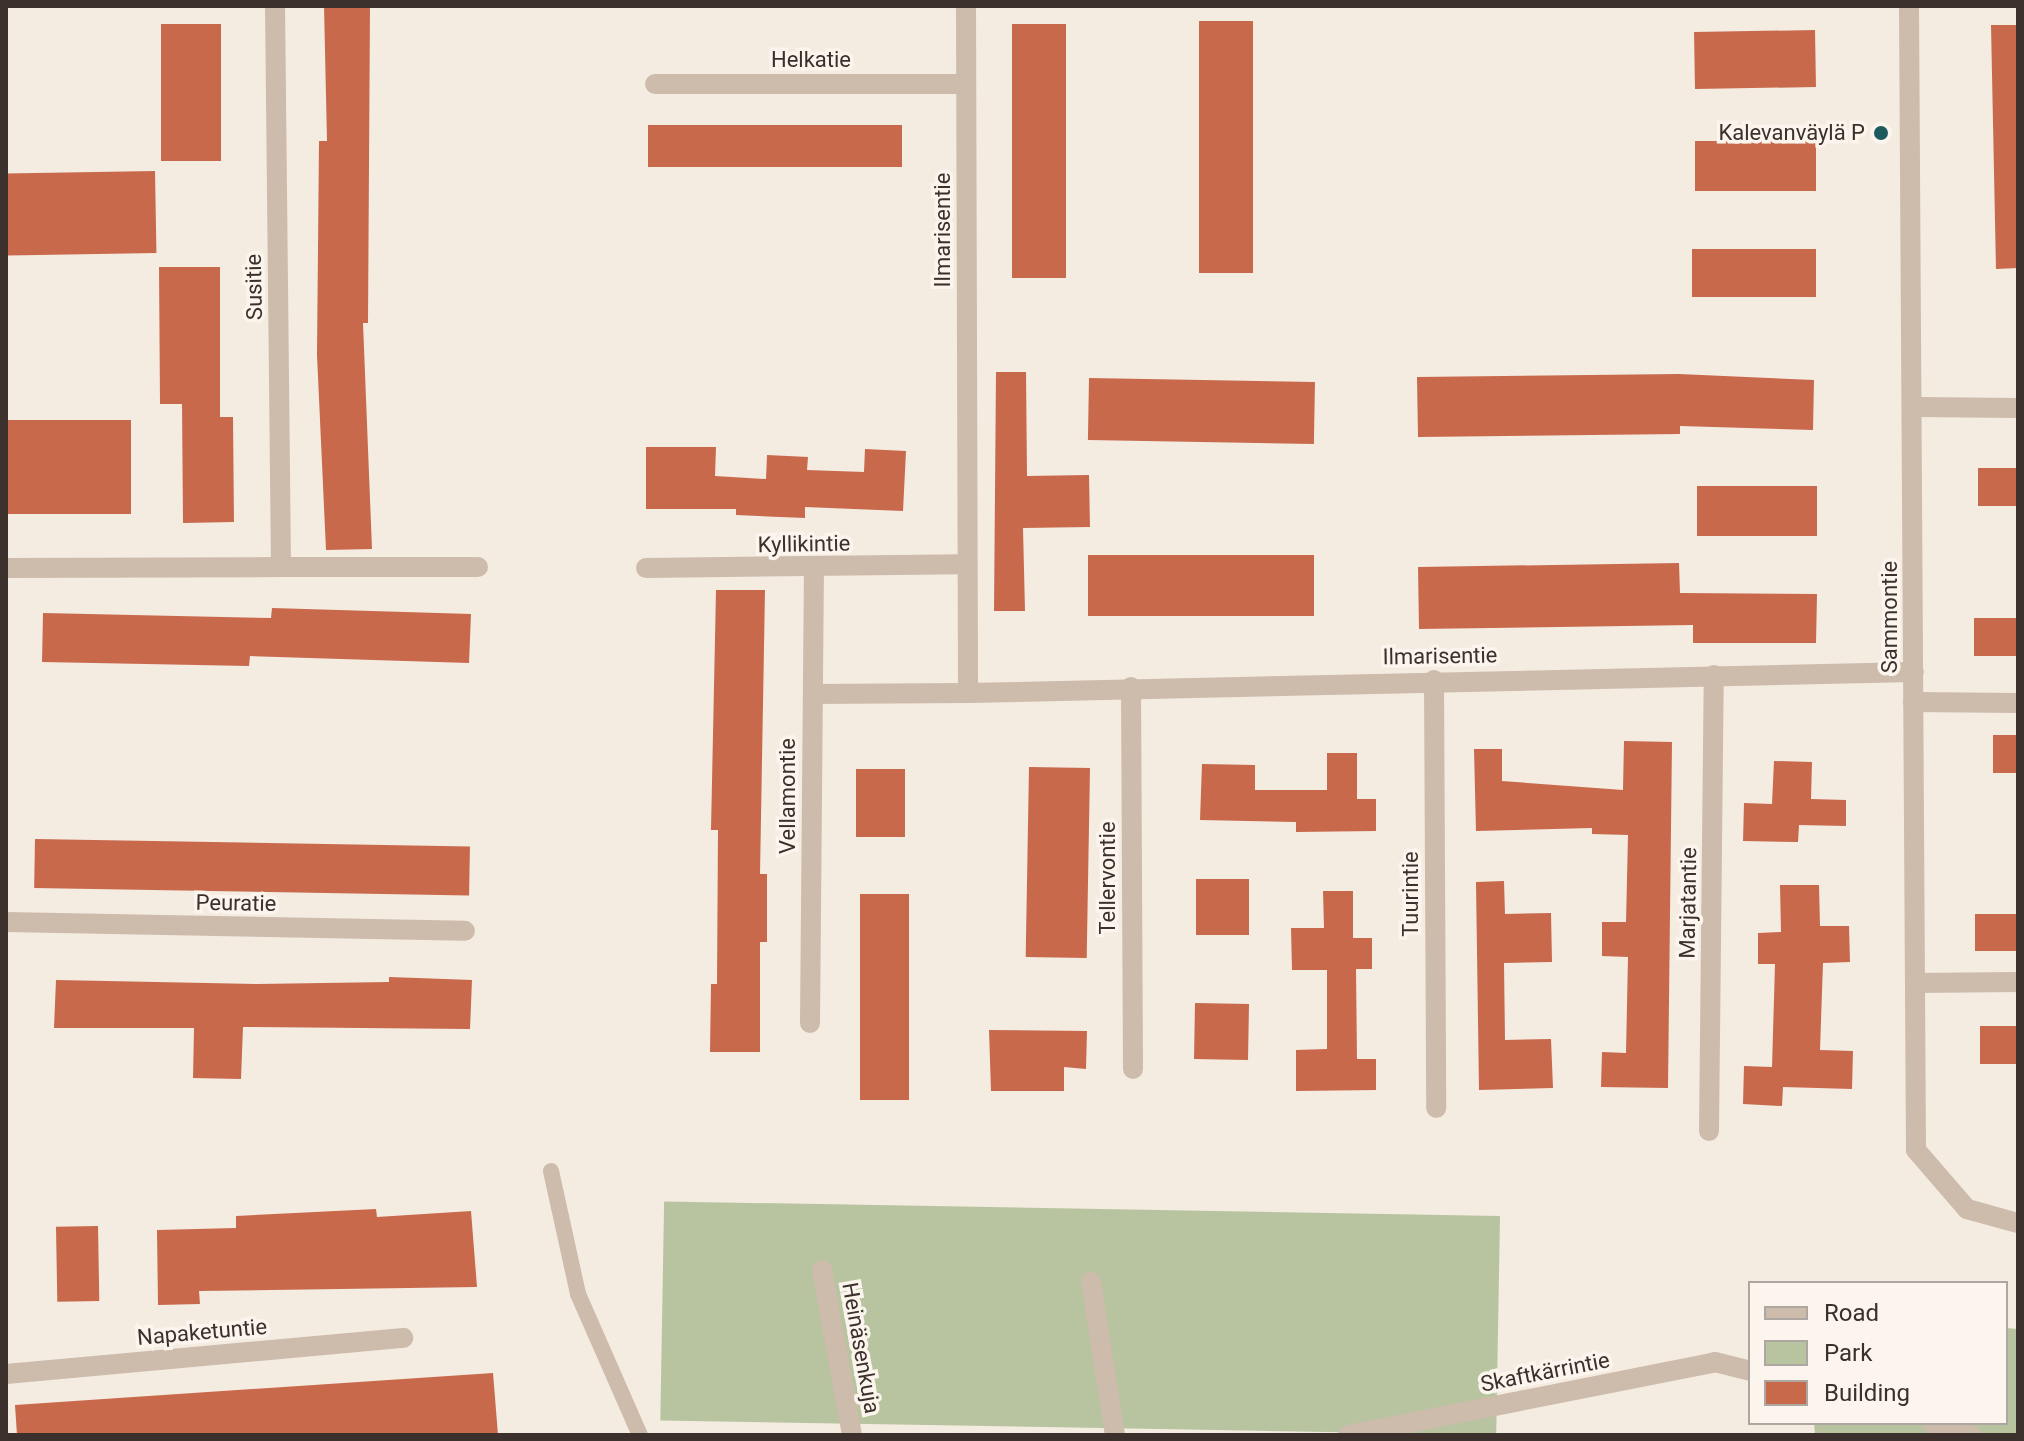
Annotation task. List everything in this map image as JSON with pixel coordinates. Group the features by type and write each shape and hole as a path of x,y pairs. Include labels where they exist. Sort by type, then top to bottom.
{"street":[{"name":"Susitie","path":"275,6 281,567"},
{"name":"Ilmarisentie","path":"966,6 963,564 968,693"},
{"name":"Sammontie","path":"1909,6 1916,407 1913,702 1916,1150 1967,1209 2018,1223"},
{"name":"Helkatie","path":"655,84 966,84"},
{"path":"1916,407 2018,408"},
{"name":"Kyllikintie","path":"646,568 963,564"},
{"path":"6,568 478,567"},
{"name":"Vellamontie","path":"810,1023 814,568"},
{"name":"Ilmarisentie","path":"813,694 1914,672"},
{"name":"Marjatantie","path":"1709,1131 1714,675"},
{"name":"Tuurintie","path":"1434,680 1436,1108"},
{"name":"Tellervontie","path":"1131,687 1133,1069"},
{"path":"1913,702 2018,703"},
{"name":"Peuratie","path":"6,922 465,931"},
{"path":"1915,983 2018,982"},
{"name":"Heinäsenkuja","path":"822,1270 852,1435"},
{"path":"1091,1282 1115,1435"},
{"name":"Napaketuntie","path":"6,1374 403,1338"},
{"name":"Skaftkärrintie","path":"1348,1435 1715,1362 1748,1370"},
{"path":"1939,1425 1971,1435"}],"lane":[{"path":"551,1171 578,1294 640,1435"}],"green space":[{"path":"664,1201 1500,1216 1496,1435 660,1420"},
{"path":"2008,1328 2018,1329 2018,1435 1815,1435 1814,1425 2008,1425"}],"building":[{"path":"324,6 370,6 368,323 363,323 372,549 326,550 317,355 319,141 327,141"},
{"path":"1199,21 1253,21 1253,273 1199,273"},
{"path":"161,24 221,24 221,161 161,161"},
{"path":"1012,24 1066,24 1066,278 1012,278"},
{"path":"1991,25 2018,25 2018,268 1996,269"},
{"path":"1815,30 1816,87 1695,89 1694,32"},
{"path":"648,125 902,125 902,167 648,167"},
{"path":"1695,141 1816,141 1816,191 1695,191"},
{"path":"155,171 156,253 7,256 6,174"},
{"path":"1692,249 1816,249 1816,297 1692,297"},
{"path":"159,267 220,267 220,417 233,417 234,522 183,523 182,404 160,404"},
{"path":"996,372 1026,372 1027,476 1089,475 1090,527 1023,528 1025,611 994,611"},
{"path":"1679,374 1814,380 1813,430 1680,426 1680,434 1418,437 1417,377"},
{"path":"1089,378 1315,382 1314,444 1088,440"},
{"path":"6,420 131,420 131,514 6,514"},
{"path":"646,447 716,447 715,476 766,479 767,455 808,457 807,470 864,472 865,449 906,451 903,511 805,507 805,518 736,515 736,509 646,509"},
{"path":"1978,468 2018,468 2018,506 1978,506"},
{"path":"1697,486 1817,486 1817,536 1697,536"},
{"path":"1088,555 1314,555 1314,616 1088,616"},
{"path":"1679,563 1680,593 1817,594 1816,643 1693,643 1693,625 1419,629 1418,567"},
{"path":"716,590 765,590 760,874 767,874 767,942 760,942 760,1052 710,1052 711,984 717,984 718,830 711,830"},
{"path":"272,608 471,614 469,663 250,656 249,666 42,662 43,613 271,618"},
{"path":"1974,618 2018,618 2018,656 1974,656"},
{"path":"1993,735 2018,735 2018,773 1993,773"},
{"path":"1624,741 1672,742 1668,1088 1601,1087 1602,1052 1626,1053 1628,957 1602,956 1602,922 1626,922 1628,835 1592,834 1592,828 1476,831 1474,749 1502,749 1502,781 1623,790"},
{"path":"1327,753 1357,753 1357,799 1376,799 1376,831 1296,832 1296,822 1200,820 1202,764 1255,765 1255,790 1327,790"},
{"path":"1774,761 1812,762 1811,799 1846,800 1846,826 1799,825 1798,842 1743,841 1744,803 1772,804"},
{"path":"1029,767 1090,768 1087,958 1026,957"},
{"path":"856,769 905,769 905,837 856,837"},
{"path":"35,839 470,847 469,896 34,888"},
{"path":"1196,879 1249,879 1249,935 1196,935"},
{"path":"1504,881 1505,914 1551,913 1552,962 1504,963 1505,1040 1551,1039 1553,1088 1479,1090 1476,882"},
{"path":"1780,885 1819,885 1820,926 1849,926 1850,962 1823,963 1820,1050 1853,1051 1852,1089 1783,1087 1782,1106 1743,1104 1744,1066 1772,1067 1775,964 1758,964 1758,933 1781,932"},
{"path":"1323,891 1353,891 1353,938 1372,938 1372,969 1356,969 1357,1059 1376,1059 1376,1090 1296,1091 1296,1050 1327,1049 1327,970 1292,970 1291,928 1324,928"},
{"path":"860,894 909,894 909,1100 860,1100"},
{"path":"1975,914 2018,914 2018,951 1975,951"},
{"path":"389,977 472,980 470,1029 243,1027 241,1079 193,1078 194,1028 54,1028 56,980 258,984 389,982"},
{"path":"1195,1003 1249,1004 1248,1060 1194,1059"},
{"path":"1980,1026 2018,1026 2018,1064 1980,1064"},
{"path":"989,1030 1087,1031 1086,1069 1064,1067 1064,1091 991,1091"},
{"path":"376,1209 377,1217 471,1211 477,1287 199,1291 200,1304 158,1305 157,1230 236,1228 236,1216"},
{"path":"98,1226 99,1301 57,1302 56,1227"},
{"path":"493,1373 498,1435 17,1435 15,1405"}],"place":[{"name":"Kalevanväylä P","path":"1881,133"}]}
